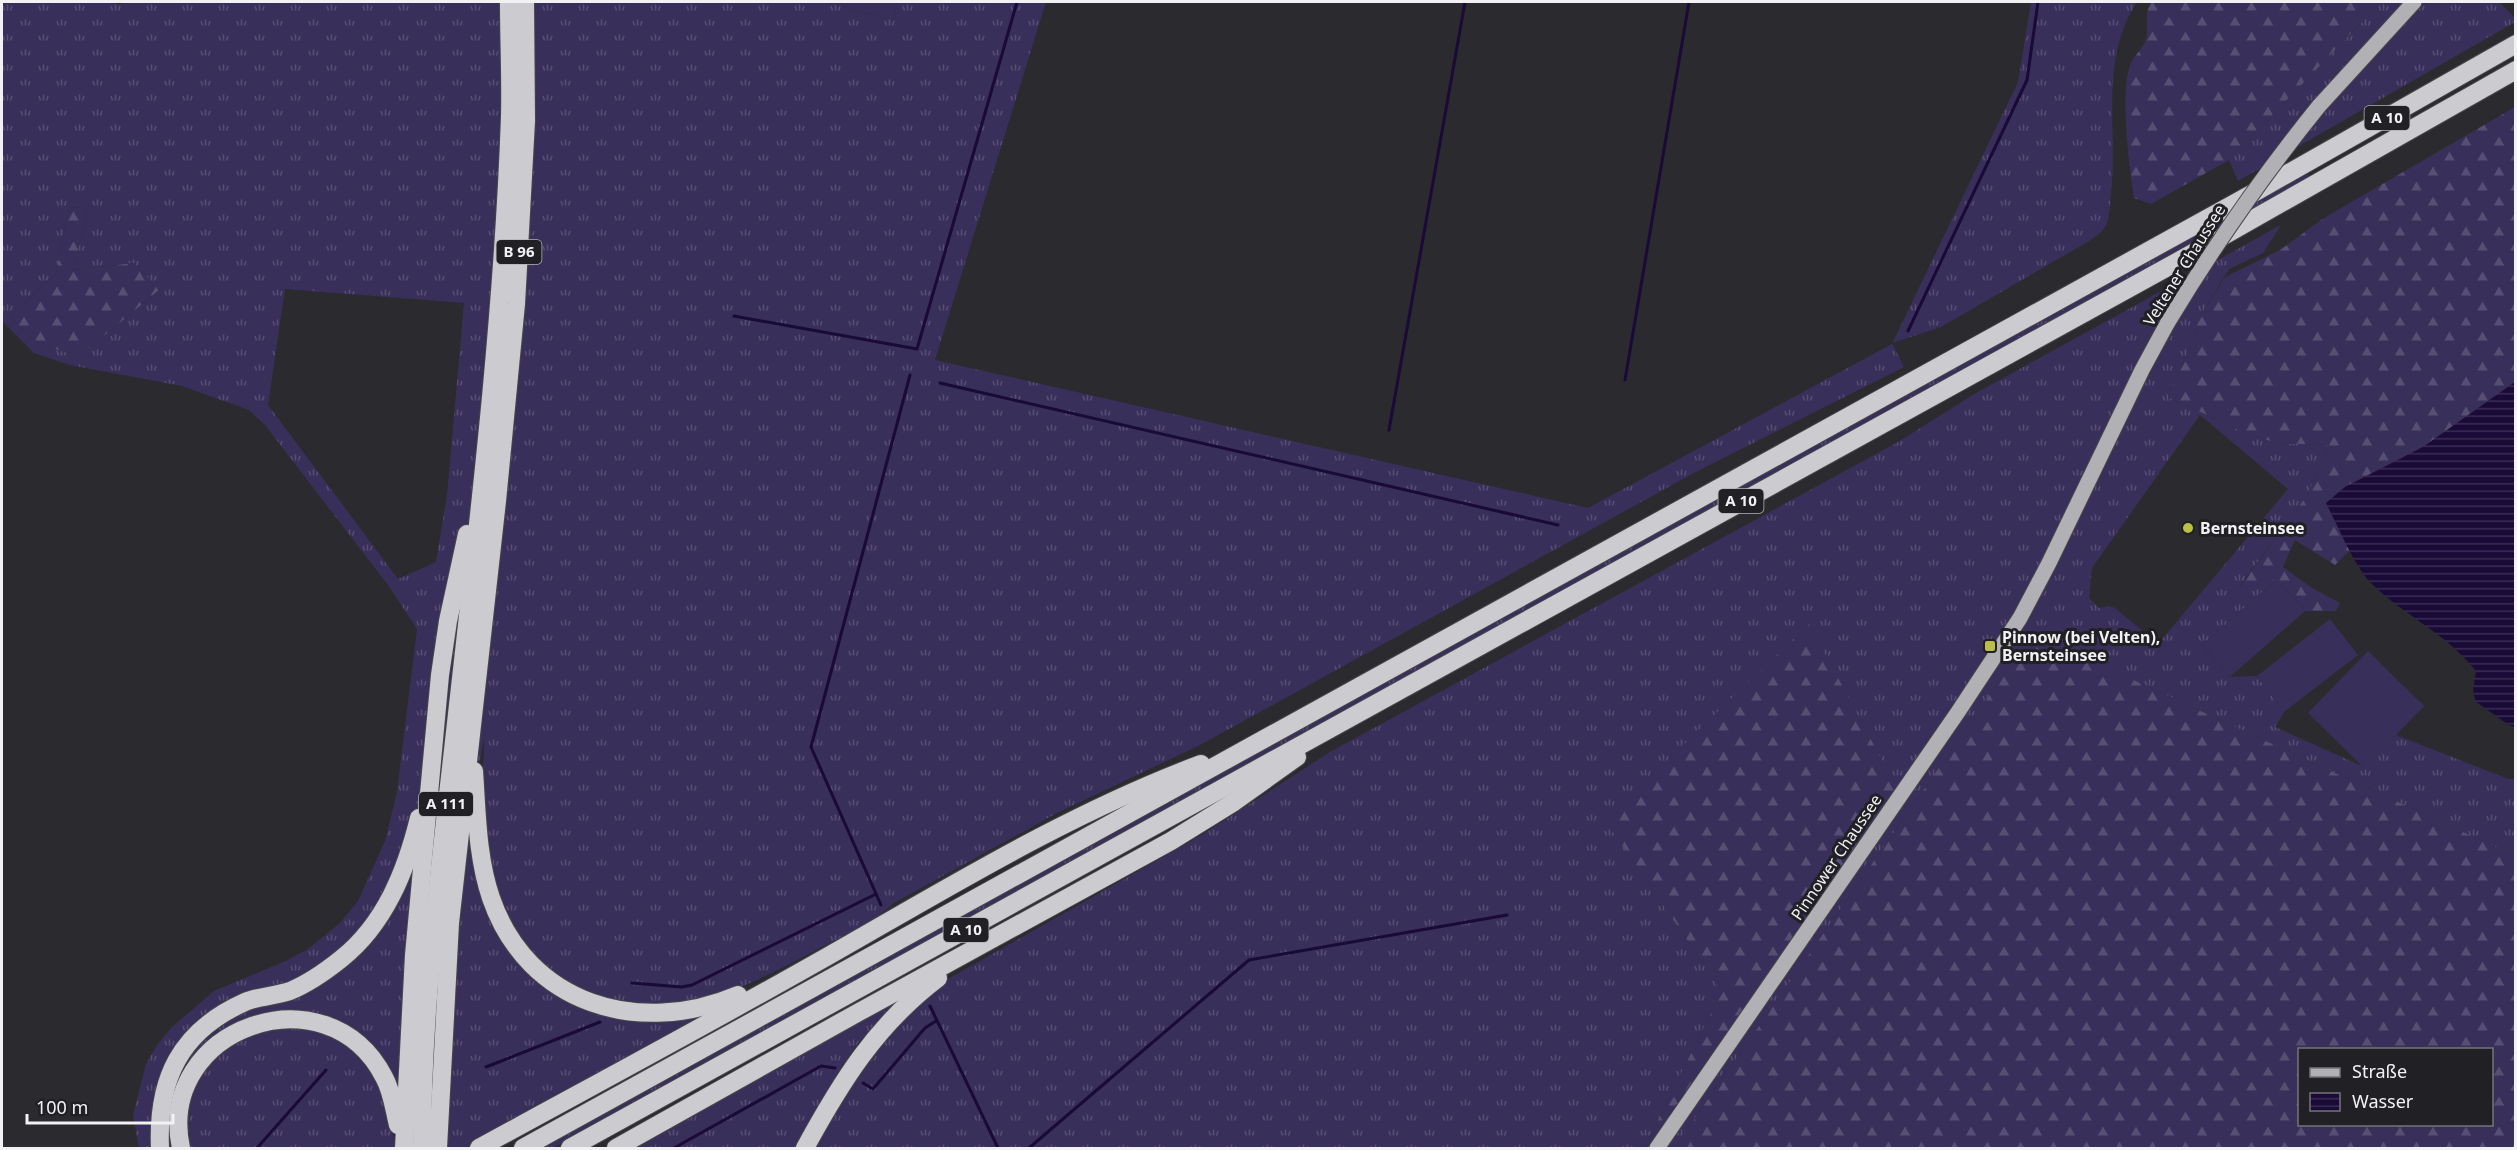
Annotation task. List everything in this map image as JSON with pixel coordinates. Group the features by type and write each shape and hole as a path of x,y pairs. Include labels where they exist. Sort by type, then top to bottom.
{"highway":[{"name":"B 96","path":"484,466 505,224 510,114 509,2"},
{"name":"B 96","path":"472,725 516,304 526,121 525,2"},
{"name":"A 10","path":"523,1149 2267,186 2516,44"},
{"name":"A 10","path":"570,1149 2202,248 2516,70"},
{"path":"403,1149 414,964 446,630 484,466"},
{"name":"A 111","path":"430,1143 426,1025 432,944 484,466"},
{"path":"616,1149 1192,829 1256,787 1362,710"},
{"path":"472,725 480,844 484,874 492,900 505,929 523,954 565,989 594,1004 618,1010 644,1014 675,1013 731,998 854,940"},
{"name":"A 111","path":"430,1143 472,725"},
{"path":"479,1149 771,988 1034,839 1146,785 1262,741"},
{"path":"160,1149 159,1120 162,1095 173,1064 187,1044 203,1027 221,1014 248,1001 290,991 326,969 357,945 385,909 407,861 433,758"},
{"path":"805,1149 843,1080 902,1010 925,988 956,965 1049,908"},
{"path":"181,1149 178,1130 181,1107 187,1084 205,1056 239,1030 261,1022 282,1019 305,1020 333,1028 353,1040 368,1054 379,1068 389,1089 403,1149"}],"main road":[{"name":"Veltener Chaussee","path":"2039,582 2123,407 2169,322 2209,255 2248,197 2319,106 2414,2"},
{"name":"Pinnower Chaussee","path":"1657,1149 1976,685 2020,618 2039,582"}],"green space":[{"path":"2,2 119,4 139,2 825,2 893,20 898,2 1046,2 935,360 1588,508 1892,343 1904,367 1692,474 1200,745 1057,813 894,903 865,924 781,968 750,983 686,1004 654,1007 622,1005 590,995 558,977 524,944 510,925 500,903 487,859 482,813 484,738 472,806 475,853 483,890 497,923 516,953 540,979 570,999 604,1012 644,1019 665,1019 725,1008 469,1148 447,1148 447,1129 411,1148 396,1148 394,1118 384,1089 395,1148 139,1148 133,1115 146,1064 157,1045 172,1027 214,991 286,961 308,949 340,923 358,901 385,841 397,792 417,629 388,585 265,425 249,410 182,386 70,365 34,353 2,321","holes":["78,207 88,211 73,270 134,263 159,290 80,356 40,345 10,317 56,273 69,208","285,289 464,303 447,495 436,562 398,579 268,405"]},
{"path":"825,2 898,2 893,20"},
{"path":"2031,2 2137,2 2125,24 2114,71 2113,170 2109,213 2105,226 2089,241 1941,327 1893,343 2018,82"},
{"path":"2151,2 2381,2 2229,160 2151,204 2134,198 2128,150 2126,94 2130,65 2145,42 2147,12"},
{"path":"2381,2 2499,2 2515,18 2515,22 2238,181 2229,160"},
{"path":"2515,107 2515,382 2423,447 2345,487 2326,503 2350,550 2335,565 2295,540 2283,567 2312,588 2340,603 2336,611 2305,611 2277,579 2239,588 2308,494 2329,445 2276,443 2239,430 2168,397 2195,335 2198,320 2225,277 2280,250 2324,218"},
{"path":"2307,173 2310,177 553,1148 540,1148"},
{"path":"78,207 88,211 73,270 134,263 159,290 80,356 40,345 10,317 56,273 69,208"},
{"path":"2281,225 2263,253 2229,269 2198,320 2195,335 2168,397 2239,430 2276,443 2329,445 2308,494 2239,587 2277,579 2202,645 2230,677 2257,676 2284,712 2275,727 2364,767 2396,735 2508,779 2515,779 2515,856 2073,652 2024,642 2005,673 1674,1148 1646,1148 1897,789 1605,820 1722,991 1644,1148 816,1148 854,1078 883,1039 934,987 1200,836 1330,752 1898,442 1976,393","holes":["2200,415 2288,489 2158,644 2115,608 2109,606 2099,608 2089,598 2092,568"]},
{"path":"2277,579 2305,611 2230,677 2202,645"},
{"path":"2330,619 2358,655 2284,712 2257,676"},
{"path":"1809,624 1897,788 1644,1148 1722,991 1605,820"},
{"path":"2024,642 2073,652 2515,856 2515,1148 1674,1148 2005,673"},
{"path":"2368,651 2424,706 2364,768 2308,713"},
{"path":"908,991 858,1043 837,1074 796,1148 622,1148"}],"water":[{"name":"Bernsteinsee","path":"2515,382 2515,727 2476,702 2473,691 2476,671 2465,658 2398,606 2366,577 2353,557 2326,503 2345,487 2423,447"}],"waterway":[{"path":"734,316 917,349 1017,2"},
{"path":"1389,430 1465,2"},
{"path":"1625,380 1689,2"},
{"path":"1908,331 2027,80 2038,2"},
{"path":"881,905 811,747 910,375"},
{"path":"940,383 1558,525"},
{"path":"632,983 682,987 692,985 876,894"},
{"path":"1029,1148 1249,960 1507,915"},
{"path":"930,1006 998,1148"},
{"path":"863,1083 873,1089 925,1028 936,1021"},
{"path":"486,1067 600,1022"},
{"path":"674,1148 821,1066 835,1068"},
{"path":"257,1148 326,1070"}],"place":[{"name":"Bernsteinsee","path":"2188,528"},
{"name":"Pinnow (bei Velten), Bernsteinsee","path":"1990,646"}]}
